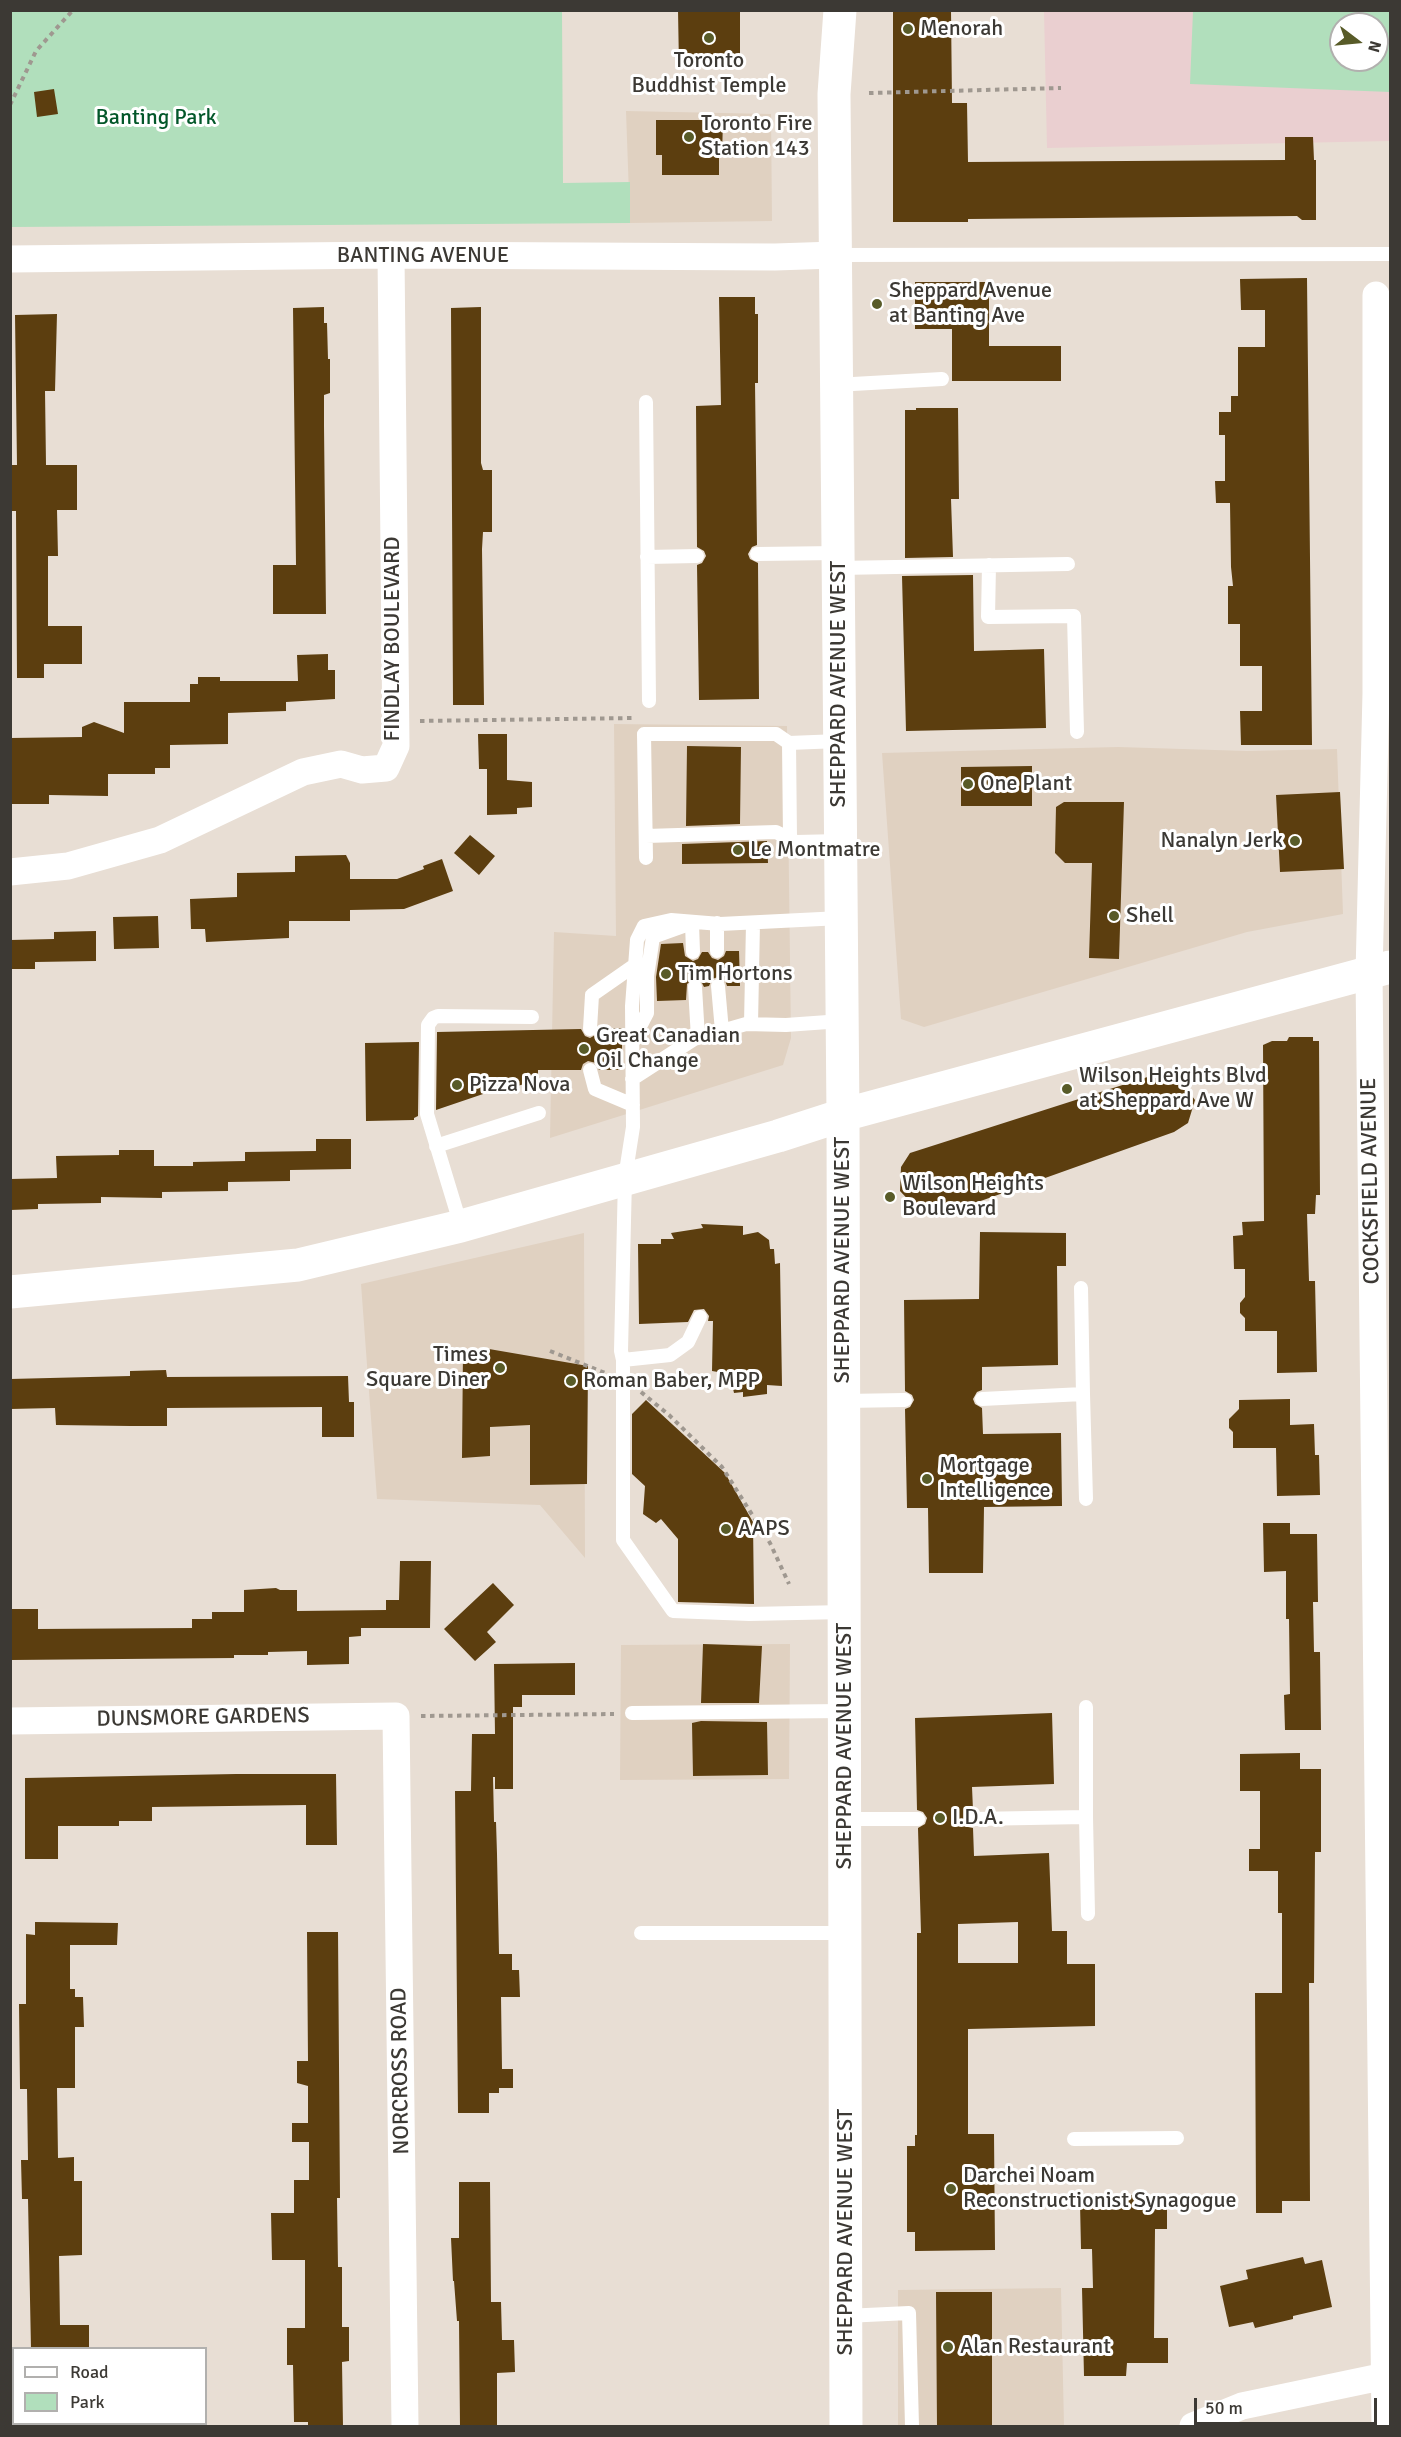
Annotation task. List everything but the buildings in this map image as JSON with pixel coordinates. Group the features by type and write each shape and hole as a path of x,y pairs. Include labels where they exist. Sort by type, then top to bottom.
{"main road":[{"name":"SHEPPARD AVENUE WEST","path":"819,10 834,94"},
{"name":"SHEPPARD AVENUE WEST","path":"840,10 834,94 843,1115 846,2427"},
{"path":"10,1292 298,1265 460,1226 843,1115 1380,970"}],"street":[{"name":"BANTING AVENUE","path":"10,259 391,255 763,257 835,255"},
{"name":"FINDLAY BOULEVARD","path":"10,872 68,866 160,840 303,772 341,764 362,770 386,768 396,746 391,255"},
{"name":"COCKSFIELD AVENUE","path":"1376,295 1383,693 1380,970 1388,2376 1385,2427"},
{"name":"DUNSMORE GARDENS","path":"10,1721 396,1716"},
{"name":"NORCROSS ROAD","path":"396,1716 405,2427"},
{"path":"1193,2427 1242,2406 1388,2376"}],"lane":[{"path":"835,255 1390,254"},
{"path":"835,385 942,379"},
{"path":"646,402 649,701"},
{"path":"757,554 838,560 989,565 1068,564"},
{"path":"647,557 697,556"},
{"path":"989,565 988,616 1074,616 1077,732"},
{"path":"646,858 644,734 776,734 789,743 839,741"},
{"path":"789,743 790,838"},
{"path":"646,836 776,832 796,842 840,841"},
{"path":"841,918 753,923 671,921 644,926 637,940 632,1006 633,1127 625,1178 621,1351 623,1360 623,1540 673,1611 749,1614 845,1612"},
{"path":"692,923 693,952"},
{"path":"632,1042 647,1012 647,976 653,937 692,923"},
{"path":"717,923 717,951"},
{"path":"751,1024 753,923"},
{"path":"590,1029 592,995 635,965"},
{"path":"718,986 722,1031"},
{"path":"695,987 698,1038"},
{"path":"460,1226 427,1114 427,1029 430,1021 438,1016 532,1017"},
{"path":"632,1078 698,1038 722,1031 751,1024 786,1025 842,1021"},
{"path":"590,1070 595,1089 633,1105"},
{"path":"436,1146 539,1113"},
{"path":"1081,1288 1086,1499"},
{"path":"623,1360 670,1355 688,1342 700,1317"},
{"path":"982,1399 1083,1394"},
{"path":"844,1401 905,1400"},
{"path":"1086,1707 1088,1914"},
{"path":"632,1713 845,1711"},
{"path":"973,1819 1086,1817"},
{"path":"846,1819 918,1819"},
{"path":"641,1933 846,1933"},
{"path":"1074,2139 1177,2138"},
{"path":"845,2316 909,2313 912,2427"}],"path":[{"path":"10,105 36,51 73,10"},
{"path":"869,93 1061,88"},
{"path":"394,722 637,718"},
{"path":"550,1351 581,1362 638,1390 669,1415 722,1467 770,1543 789,1584"},
{"path":"396,1716 632,1713"}],"shaded area":[{"path":"1044,11 1390,11 1390,141 1047,148"},
{"path":"626,111 771,114 772,221 630,223"},
{"path":"614,724 787,726 791,1038 783,1065 550,1138 554,932 616,936"},
{"path":"1118,747 1247,751 1337,749 1343,914 1247,932 924,1027 901,1019 882,753"},
{"path":"584,1233 585,1558 540,1505 377,1499 361,1284"},
{"path":"790,1644 789,1779 620,1780 621,1645"},
{"path":"1061,2288 1064,2426 898,2426 898,2290"}],"green space":[{"name":"Banting Park","path":"10,11 562,11 563,183 630,182 630,223 11,227"},
{"path":"1193,11 1390,11 1390,92 1190,84"}],"place":[{"name":"Menorah","path":"908,29"},
{"name":"Toronto Buddhist Temple","path":"709,38"},
{"name":"Toronto Fire Station 143","path":"689,137"},
{"name":"Sheppard Avenue at Banting Ave","path":"877,304"},
{"name":"One Plant","path":"968,784"},
{"name":"Nanalyn Jerk","path":"1295,841"},
{"name":"Le Montmatre","path":"738,850"},
{"name":"Shell","path":"1114,916"},
{"name":"Tim Hortons","path":"666,974"},
{"name":"Great Canadian Oil Change","path":"584,1049"},
{"name":"Pizza Nova","path":"457,1085"},
{"name":"Wilson Heights Blvd at Sheppard Ave W","path":"1067,1089"},
{"name":"Wilson Heights Boulevard","path":"890,1197"},
{"name":"Times Square Diner","path":"500,1368"},
{"name":"Roman Baber, MPP","path":"571,1381"},
{"name":"Mortgage Intelligence","path":"927,1479"},
{"name":"AAPS","path":"726,1529"},
{"name":"I.D.A.","path":"940,1818"},
{"name":"Darchei Noam Reconstructionist Synagogue","path":"951,2189"},
{"name":"Alan Restaurant","path":"948,2347"}]}
